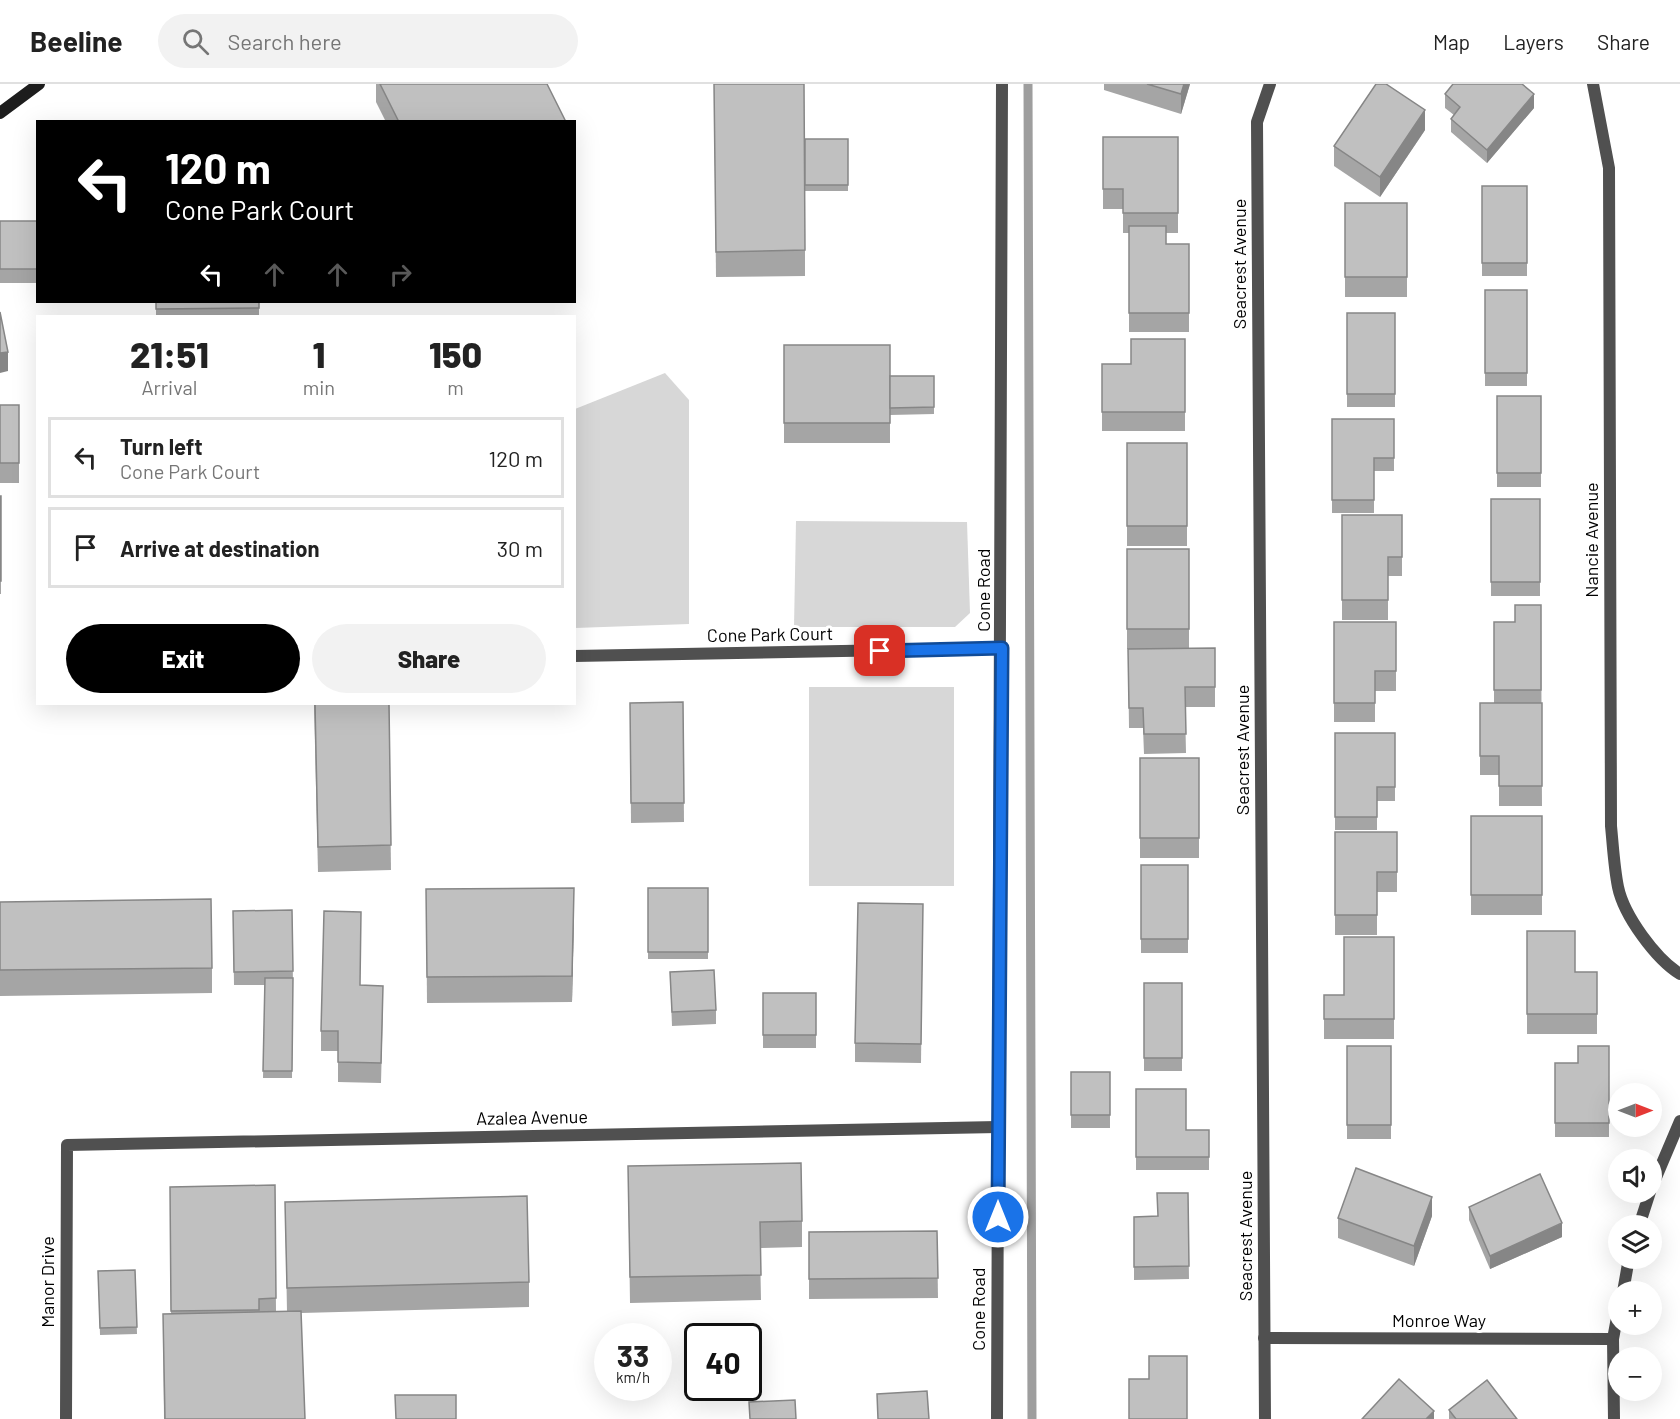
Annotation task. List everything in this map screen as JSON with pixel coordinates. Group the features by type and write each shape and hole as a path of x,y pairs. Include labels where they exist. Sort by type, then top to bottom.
{"main road":[{"path":"0,113 39,84"}],"street":[{"name":"Cone Road","path":"997,1419 1002,648 1002,84"},
{"name":"Seacrest Avenue","path":"1265,1419 1257,122 1270,84"},
{"name":"Nancie Avenue","path":"1593,84 1609,168 1611,826 1619,890 1644,940 1670,968 1680,974"},
{"name":"Cone Park Court","path":"576,656 1002,648"},
{"path":"1662,1163 1680,1121"},
{"name":"Azalea Avenue","path":"67,1145 998,1127"},
{"name":"Manor Drive","path":"66,1419 67,1145"},
{"path":"1614,1335 1614,1419"},
{"name":"Monroe Way","path":"1264,1338 1613,1339"}],"shaded area":[{"path":"665,373 689,400 689,624 576,628 576,409"},
{"path":"796,521 967,522 970,613 955,627 794,627"},
{"path":"809,687 954,687 954,886 809,886"}],"building":[{"path":"380,84 547,84 565,120 398,120"},
{"path":"714,84 804,84 805,250 716,252"},
{"path":"1147,84 1184,84 1181,94"},
{"path":"1376,84 1386,84 1425,110 1380,177 1334,146"},
{"path":"1453,84 1522,84 1534,94 1487,150 1451,119 1460,107 1445,94"},
{"path":"1103,137 1178,137 1178,213 1123,213 1123,189 1103,189"},
{"path":"805,139 848,139 848,185 805,185"},
{"path":"1482,186 1527,186 1527,263 1482,263"},
{"path":"1345,203 1407,203 1407,277 1345,277"},
{"path":"0,221 36,221 36,269 0,269"},
{"path":"1129,226 1166,226 1166,244 1189,244 1189,313 1129,313"},
{"path":"1485,290 1527,290 1527,373 1485,373"},
{"path":"156,303 259,303 259,308 156,309"},
{"path":"0,312 8,352 0,353"},
{"path":"1347,313 1395,313 1395,394 1347,394"},
{"path":"1131,339 1185,339 1185,412 1102,412 1102,364 1131,364"},
{"path":"784,345 890,345 890,423 784,423"},
{"path":"890,376 934,376 934,407 890,408"},
{"path":"1497,396 1541,396 1541,473 1497,473"},
{"path":"0,405 19,405 19,463 0,463"},
{"path":"1332,419 1394,419 1394,458 1374,458 1374,500 1332,500"},
{"path":"1127,443 1187,443 1187,526 1127,526"},
{"path":"1,496 1,581 0,581"},
{"path":"1491,499 1540,499 1540,582 1491,582"},
{"path":"1342,515 1402,515 1402,557 1388,557 1388,600 1342,600"},
{"path":"1127,549 1189,549 1189,629 1127,629"},
{"path":"1515,605 1541,605 1541,690 1494,690 1494,622 1515,622"},
{"path":"1334,622 1396,622 1396,671 1375,671 1375,703 1334,703"},
{"path":"1215,648 1215,687 1185,687 1186,734 1144,734 1143,708 1129,708 1128,649"},
{"path":"683,702 684,803 631,803 630,703"},
{"path":"1480,703 1542,703 1542,786 1499,786 1499,756 1480,756"},
{"path":"315,705 389,705 391,845 318,847"},
{"path":"1335,733 1395,733 1395,787 1377,787 1377,817 1335,817"},
{"path":"1140,758 1199,758 1199,838 1140,838"},
{"path":"1471,816 1542,816 1542,895 1471,895"},
{"path":"1335,832 1397,832 1397,872 1377,872 1377,915 1335,915"},
{"path":"1141,865 1188,865 1188,939 1141,939"},
{"path":"574,888 572,976 427,977 426,889"},
{"path":"648,888 708,888 708,952 648,952"},
{"path":"211,899 212,968 0,970 0,902"},
{"path":"858,903 923,904 921,1044 855,1043"},
{"path":"292,910 293,971 234,972 233,911"},
{"path":"324,911 361,912 360,985 383,986 381,1063 338,1062 338,1031 321,1031"},
{"path":"1527,931 1575,931 1575,972 1597,972 1597,1014 1527,1014"},
{"path":"1344,937 1394,937 1394,1019 1324,1019 1324,995 1344,995"},
{"path":"714,970 716,1010 672,1012 670,972"},
{"path":"265,978 293,978 292,1071 263,1071"},
{"path":"1144,983 1182,983 1182,1058 1144,1058"},
{"path":"763,993 816,993 816,1035 763,1035"},
{"path":"1347,1046 1391,1046 1391,1125 1347,1125"},
{"path":"1578,1046 1609,1046 1608,1123 1555,1123 1555,1063 1578,1063"},
{"path":"1071,1072 1110,1072 1110,1115 1071,1115"},
{"path":"1136,1089 1186,1089 1186,1130 1209,1130 1209,1157 1136,1157"},
{"path":"801,1163 802,1221 760,1222 761,1275 630,1277 628,1166"},
{"path":"1356,1168 1432,1197 1414,1246 1338,1218"},
{"path":"1540,1174 1562,1223 1490,1256 1469,1207"},
{"path":"275,1185 276,1298 259,1299 259,1310 171,1311 170,1187"},
{"path":"1157,1193 1188,1193 1189,1266 1134,1267 1134,1217 1158,1216"},
{"path":"527,1196 529,1282 287,1288 285,1202"},
{"path":"937,1231 938,1278 809,1279 809,1232"},
{"path":"135,1270 137,1327 100,1328 98,1271"},
{"path":"301,1311 305,1419 165,1419 163,1314"},
{"path":"1149,1356 1187,1356 1187,1419 1129,1419 1129,1379 1149,1379"},
{"path":"1399,1379 1434,1411 1426,1419 1362,1419"},
{"path":"1487,1380 1517,1419 1456,1419 1449,1410"},
{"path":"927,1391 929,1419 878,1419 877,1394"},
{"path":"395,1395 456,1395 456,1419 396,1419"},
{"path":"795,1400 796,1419 750,1419 749,1402"}],"waterway":[{"path":"1028,84 1032,1419"}],"route":[{"path":"880,651 1002,648 998,1217"}]}
